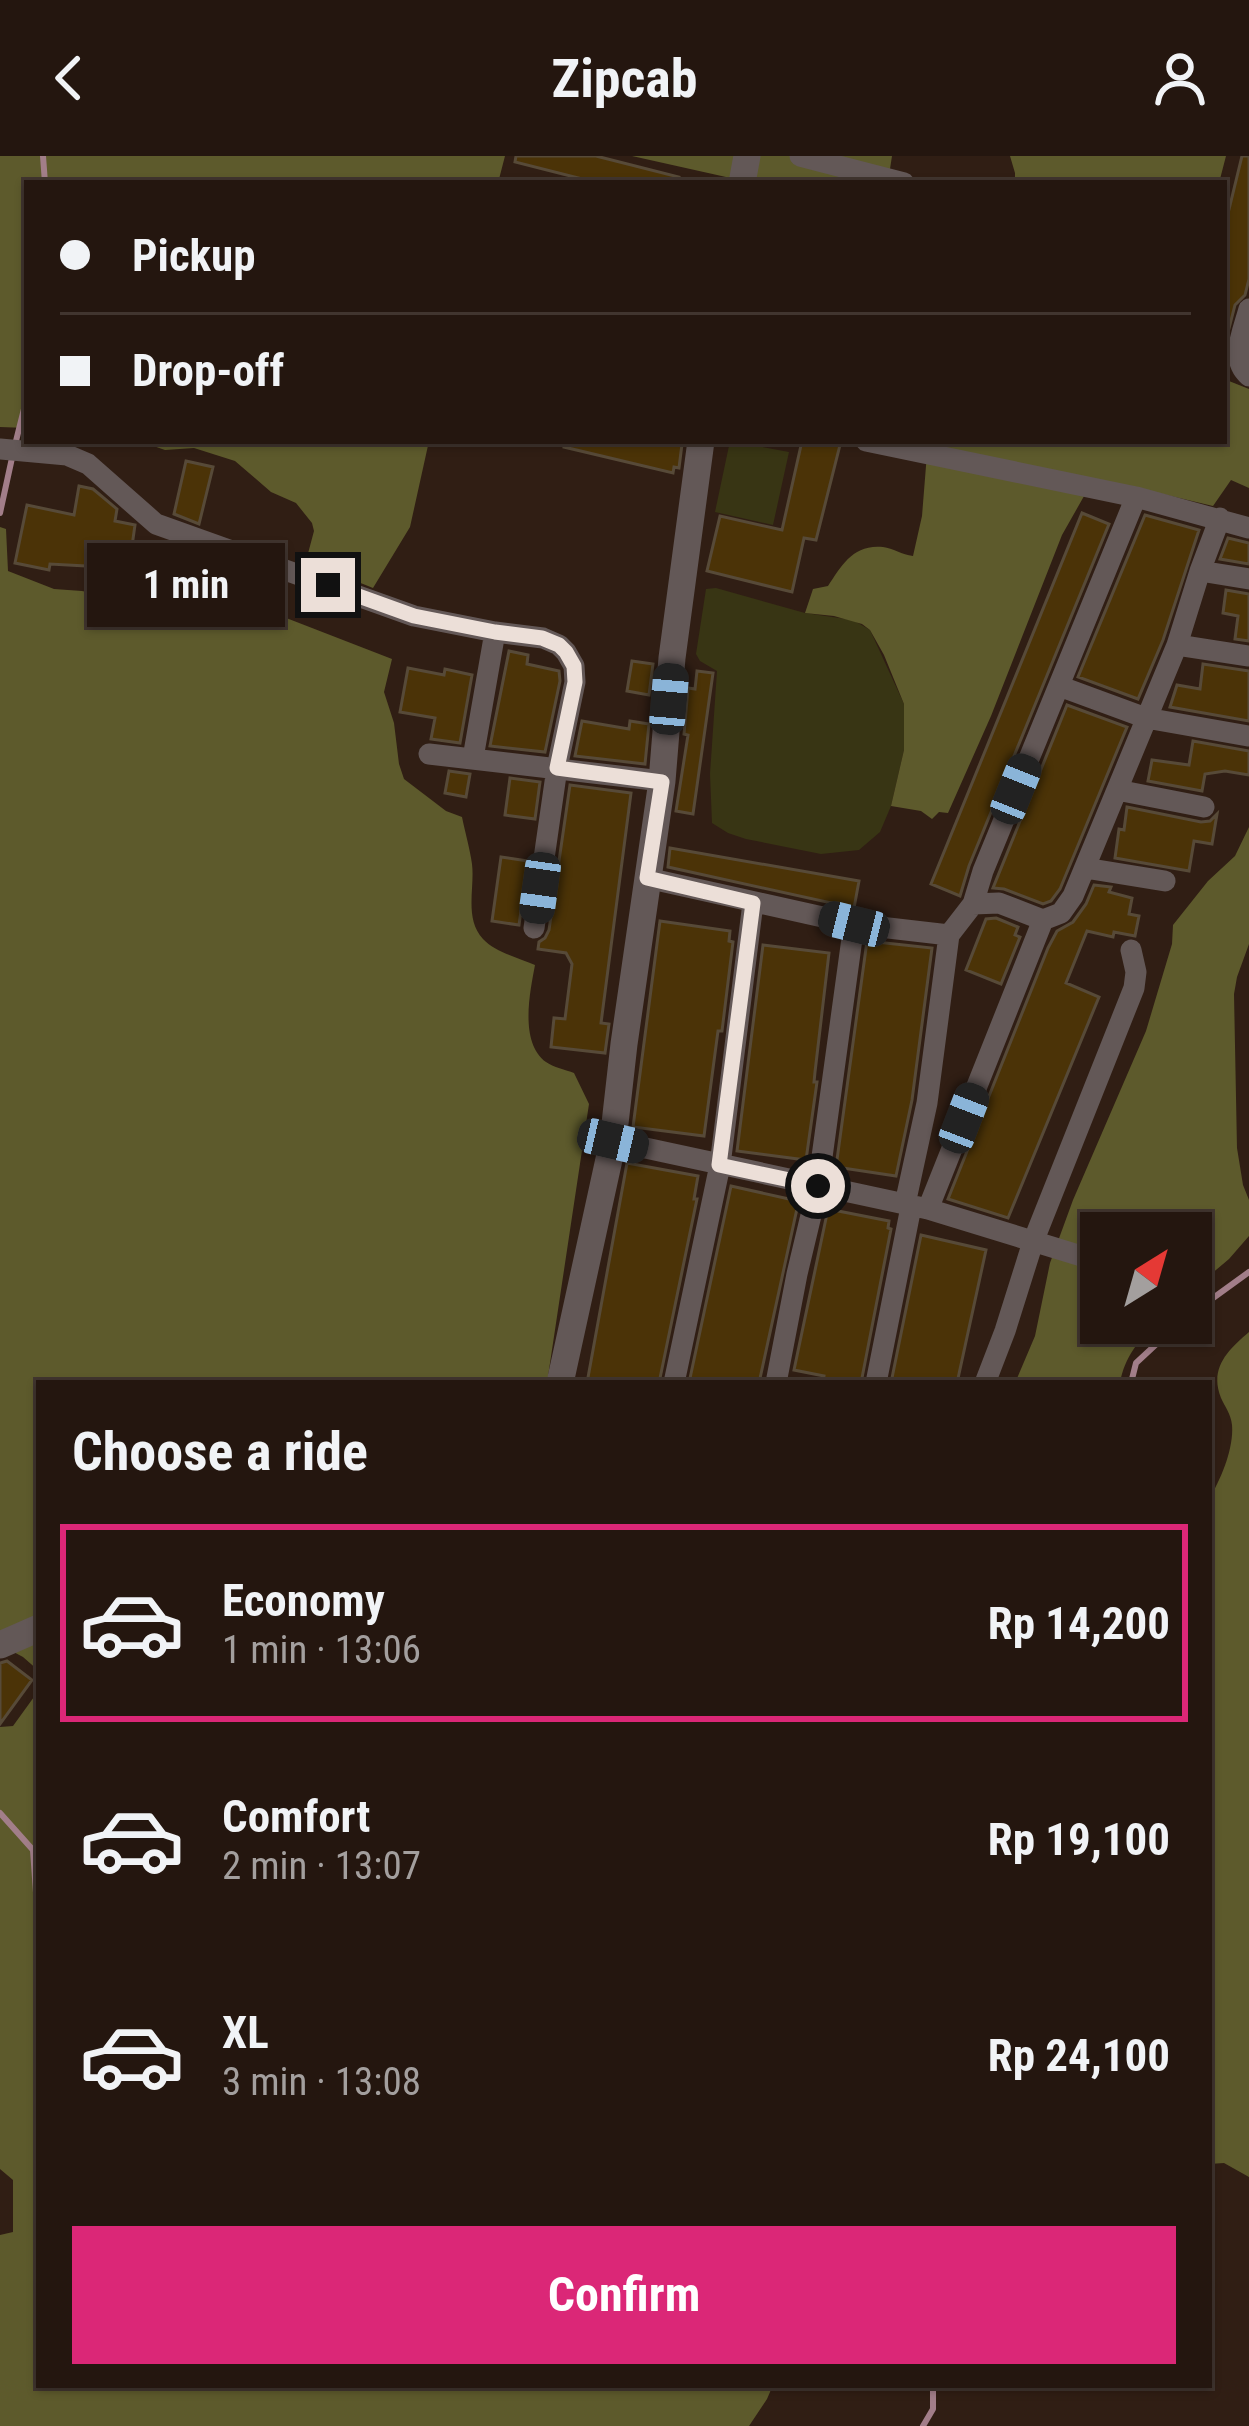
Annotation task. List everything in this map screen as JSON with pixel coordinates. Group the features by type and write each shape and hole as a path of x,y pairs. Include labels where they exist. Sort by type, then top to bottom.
{"street":[{"path":"800,156 892,180"},
{"path":"1249,309 1237,359 1249,376"},
{"path":"561,1380 613,1141 662,782 672,658 701,444"},
{"path":"880,444 1136,497 1249,528"},
{"path":"10,451 67,455 88,464 156,524 414,616 559,645 574,666 575,682 557,768 534,928"},
{"path":"877,1380 915,1207 949,935 973,904 1136,497"},
{"path":"973,904 999,904 1042,920 1061,913 1073,896 1178,645 1220,518"},
{"path":"1200,571 1249,579"},
{"path":"473,758 495,632"},
{"path":"1178,645 1249,656"},
{"path":"1059,686 1146,718 1248,736"},
{"path":"428,754 662,782"},
{"path":"1118,790 1204,807"},
{"path":"1085,868 1165,881"},
{"path":"647,878 854,924 949,935"},
{"path":"675,1380 719,1165 753,903"},
{"path":"915,1207 1042,920"},
{"path":"777,1380 818,1186 854,924"},
{"path":"987,1380 1033,1242 1134,988 1131,950"},
{"path":"613,1141 915,1207 1080,1256"},
{"path":"0,1645 36,1629"}],"shaded area":[{"path":"0,156 505,156 499,180 24,180 24,428 0,427"},
{"path":"632,156 892,156 890,169 901,180 731,180"},
{"path":"1010,156 1226,156 1220,180 1015,180"},
{"path":"1227,380 1249,389 1249,488 1231,480 1213,506 1092,482 1062,535 948,813 939,812 932,819 921,811 891,806 904,750 904,704 870,630 834,616 805,613 813,589 828,586 856,552 883,547 913,556 922,516 928,444 1227,444"},
{"path":"148,444 428,444 410,527 373,588 306,561 312,523 296,503 271,492 235,461 194,448 165,450"},
{"path":"729,444 789,452 773,525 715,512"},
{"path":"0,527 6,529 8,571 54,589 185,611 253,605 392,659 384,692 404,779 446,811 462,817 472,864 477,931 494,948 535,965 528,1016 532,1042 546,1062 574,1073 589,1104 547,1380 36,1380 36,1668 8,1649 0,1652"},
{"path":"706,589 805,613 853,620 870,630 904,704 904,750 880,832 859,850 821,854 746,839 712,823 710,774 717,671 696,654"},
{"path":"1249,827 1249,944 1234,994 1237,1148 1249,1200 1249,1236 1212,1273 1212,1212 1080,1212 1080,1344 1138,1344 1121,1380 1016,1380 1035,1336 1050,1263 1073,1200 1146,1031 1172,944 1173,925 1235,856"},
{"path":"1249,1332 1249,2177 1224,2163 1212,2164 1212,1493 1232,1434 1217,1378 1228,1353"},
{"path":"36,1694 36,2388 772,2388 749,2426 0,2426 0,2235 13,2232 13,2180 0,2169 0,1727 13,1726"}],"building":[{"path":"516,156 596,156 679,177 586,180 515,162"},
{"path":"1242,156 1249,156 1249,279 1245,295 1235,305 1227,336 1227,218"},
{"path":"682,444 679,468 674,467 673,473 564,447"},
{"path":"801,444 840,444 816,540 804,538 792,592 707,571 720,516 782,530"},
{"path":"186,461 213,467 199,524 174,514"},
{"path":"79,486 93,489 117,509 115,521 135,525 128,574 104,567 50,564 49,570 15,563 27,505 74,515"},
{"path":"1082,513 1109,524 960,896 931,884"},
{"path":"1145,515 1199,530 1138,699 1078,677"},
{"path":"1228,538 1249,543 1249,564 1220,559"},
{"path":"180,549 232,567 230,578 176,567"},
{"path":"1226,590 1249,594 1249,641 1235,639 1238,616 1223,613"},
{"path":"509,651 528,655 527,664 559,671 545,752 490,746"},
{"path":"632,661 653,664 649,695 627,691"},
{"path":"1203,664 1249,671 1249,721 1170,707 1177,685 1200,689"},
{"path":"408,668 472,675 460,743 431,739 435,718 400,712"},
{"path":"697,671 713,673 693,814 676,811 688,735 684,734 688,688 695,689"},
{"path":"1067,705 1127,727 1060,889 1043,904 993,888"},
{"path":"582,721 629,729 630,721 649,724 645,764 575,756"},
{"path":"1193,741 1249,751 1249,775 1205,774 1202,791 1148,781 1152,760 1189,765"},
{"path":"449,771 470,774 466,797 445,793"},
{"path":"510,778 540,782 535,819 505,815"},
{"path":"570,785 631,793 601,1023 609,1024 605,1053 551,1047 554,1018 565,1019 572,964 566,953 538,949 549,930"},
{"path":"1127,807 1201,822 1217,814 1212,844 1194,841 1189,871 1115,858"},
{"path":"670,848 859,881 854,908 668,867"},
{"path":"501,857 528,861 519,925 492,921"},
{"path":"1094,885 1111,887 1109,892 1132,898 1129,914 1139,916 1135,936 1087,931 1066,983 1099,997 1008,1218 948,1199 1048,948 1057,931 1073,922"},
{"path":"986,919 1018,927 1015,935 1020,937 1001,984 966,970"},
{"path":"660,921 730,931 733,942 704,1136 633,1127"},
{"path":"867,941 932,948 912,1100 896,1176 836,1167"},
{"path":"763,945 829,953 806,1160 737,1151"},
{"path":"627,1163 698,1176 660,1380 588,1380"},
{"path":"731,1186 798,1201 760,1380 690,1380"},
{"path":"828,1209 889,1221 862,1380 823,1380 824,1376 794,1370"},
{"path":"921,1235 986,1250 958,1380 892,1380"},
{"path":"7,1661 32,1680 0,1724 0,1663"}],"waterway":[{"path":"43,156 45,180"},
{"path":"15,445 24,409"},
{"path":"0,513 12,458"},
{"path":"1212,1299 1249,1272"},
{"path":"1132,1380 1136,1363 1156,1344"},
{"path":"0,1813 33,1850 36,1892"},
{"path":"923,2426 933,2409 933,2388"}],"route":[{"path":"328,585 414,616 542,638 566,652 574,666 575,682 557,768 662,782 647,878 753,903 719,1165 818,1186"}]}
